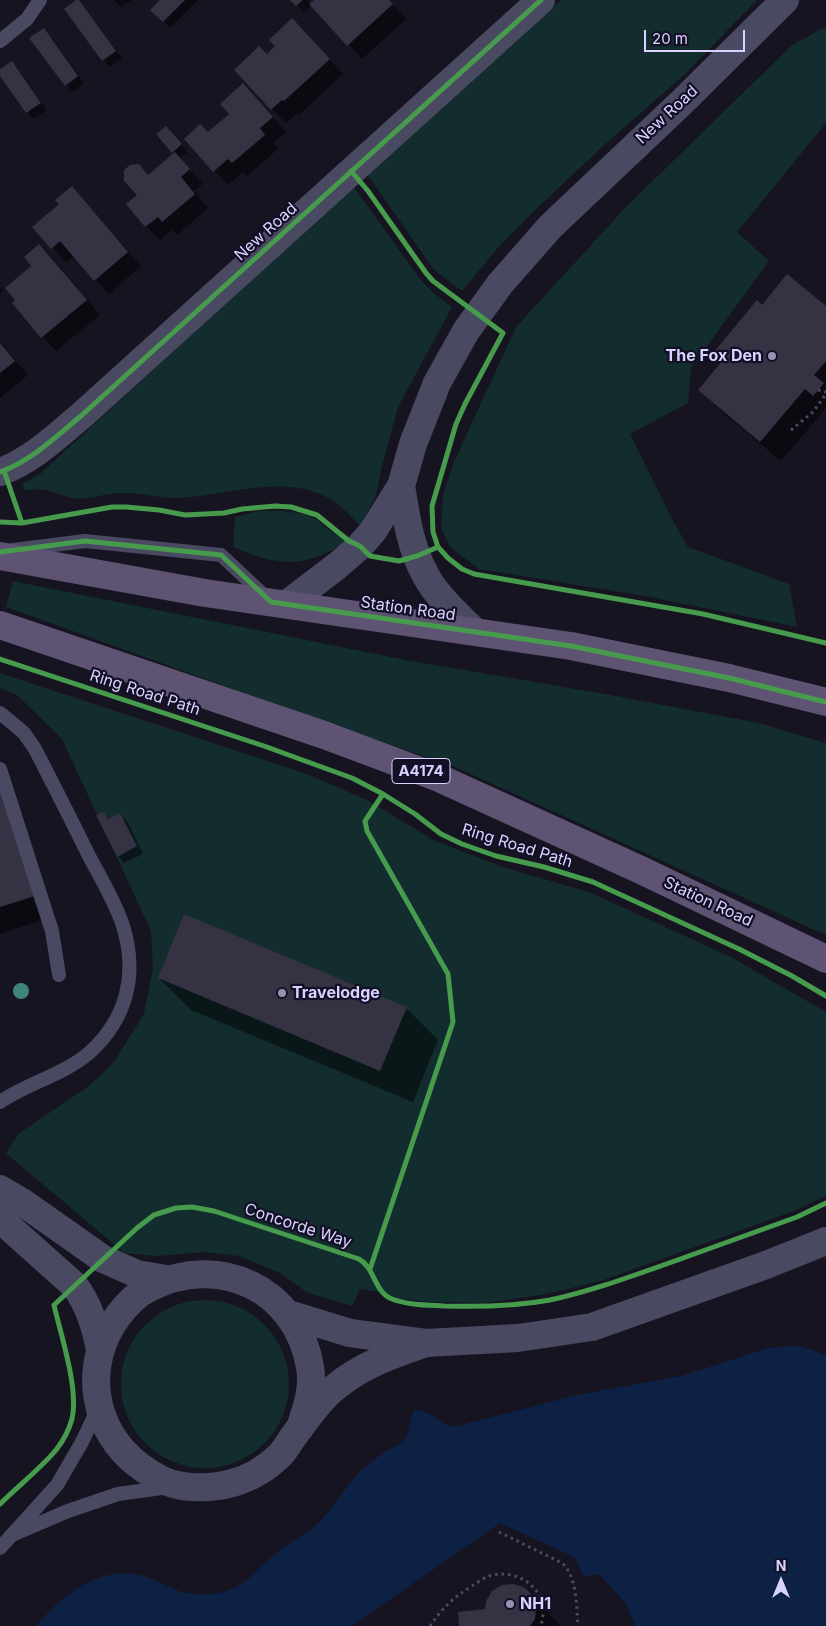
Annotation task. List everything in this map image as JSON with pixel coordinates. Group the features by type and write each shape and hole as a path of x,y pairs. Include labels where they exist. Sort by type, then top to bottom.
{"main road":[{"name":"Station Road","path":"0,556 156,585 570,646 730,678 826,702"},
{"name":"Station Road","path":"0,624 324,734 439,778 634,867 826,959"}],"street":[{"name":"New Road","path":"0,472 25,460 82,415 541,0"},
{"name":"New Road","path":"279,603 337,566 360,546 373,531 401,486 423,415 437,383 466,331 500,284 550,227 681,103 785,0"},
{"name":"New Road","path":"401,486 408,525 424,573 436,591 474,631"},
{"path":"0,1189 22,1202 103,1259 137,1274 166,1279"},
{"path":"0,1219 75,1286 83,1297 90,1314 100,1349"},
{"path":"288,1314 350,1333 426,1343 518,1338 592,1326 766,1265 826,1241"},
{"path":"300,1428 310,1400 310,1369 303,1340 288,1314 263,1291 232,1277 199,1273 166,1279 144,1290 125,1307 110,1326 100,1349 96,1378 99,1406 110,1434 128,1458 152,1475 180,1486 216,1487 250,1478 279,1457 300,1428 332,1390 372,1362 426,1343"}],"lane":[{"path":"0,41 27,19 40,0"},
{"path":"0,552 85,540 221,555 279,603"},
{"path":"0,713 24,733 36,749 116,909 127,941 130,958 130,977 124,1003 106,1035 91,1051 69,1067 0,1102"},
{"path":"0,769 52,931 59,975"},
{"path":"0,1548 57,1485 82,1442 99,1406"},
{"path":"12,1535 68,1511 118,1494 180,1486"}],"path":[{"path":"790,430 813,412 826,393 818,390"},
{"path":"499,1532 567,1567 573,1583 578,1626"},
{"path":"430,1626 446,1604 457,1596 489,1576 504,1574 513,1575 525,1580 536,1588 543,1605 541,1626"}],"green space":[{"path":"561,0 757,0 684,75 601,148 532,213 496,250 462,291 434,270 367,174"},
{"path":"821,29 826,29 826,123 737,232 769,261 691,368 688,403 630,434 688,547 789,584 797,627 645,596 479,569 450,547 441,528 443,495 453,464 516,327 626,207 791,46"},
{"path":"353,186 418,276 431,291 452,307 398,407 376,496 360,526 341,507 322,495 304,489 288,487 272,486 174,498 115,493 78,499 46,490 24,490 22,484 39,475"},
{"path":"259,511 305,514 349,541 318,556 292,562 266,559 233,547 235,517"},
{"path":"13,581 406,660 759,723 826,743 826,935 455,767 313,718 6,607"},
{"path":"0,673 307,774 369,801 435,841 506,868 589,892 731,957 826,1012 826,1196 794,1211 604,1280 547,1294 486,1303 429,1302 394,1298 379,1292 360,1289 352,1306 308,1293 280,1273 239,1256 205,1252 157,1256 124,1253 6,1153 18,1134 89,1086 114,1062 144,1014 153,968 151,931 62,739 17,695 0,688"},
{"path":"197,1300 213,1300 245,1310 270,1331 283,1352 289,1384 283,1416 275,1431 258,1449 237,1462 213,1468 197,1468 173,1462 158,1454 135,1431 127,1416 121,1392 121,1376 127,1352 135,1337 158,1314 173,1306"}],"water":[{"path":"803,1347 826,1355 826,1626 635,1626 626,1604 601,1576 595,1574 586,1577 572,1556 500,1523 352,1626 36,1626 71,1592 100,1577 115,1574 131,1573 147,1577 183,1592 197,1594 210,1594 231,1589 251,1576 280,1550 315,1526 361,1471 388,1450 399,1445 408,1433 414,1411 426,1412 453,1427 577,1395 681,1376 768,1348"}],"building":[{"path":"76,0 79,0 116,51 102,61 64,9"},
{"path":"160,0 185,0 163,22 150,10"},
{"path":"290,0 303,0 296,6"},
{"path":"314,0 389,0 393,4 347,46 309,4"},
{"path":"292,18 330,59 284,101 282,100 271,110 234,70 259,46 267,54 275,46 269,40"},
{"path":"44,28 78,76 65,86 29,38"},
{"path":"12,61 41,103 26,113 0,76 0,69"},
{"path":"243,83 273,117 260,128 265,135 232,163 228,159 213,172 184,139 200,124 208,132 229,114 220,104"},
{"path":"166,126 182,144 172,153 156,134"},
{"path":"175,152 190,169 181,177 195,194 162,222 158,217 145,227 126,204 137,195 124,181 124,170 130,165 139,164 148,175"},
{"path":"72,186 128,252 94,281 60,241 51,249 32,227 59,204 55,200"},
{"path":"39,244 87,300 41,338 12,303 15,300 5,288 31,266 24,257"},
{"name":"The Fox Den","path":"787,274 826,306 826,361 814,375 824,383 813,396 805,389 760,442 698,390 723,360 714,352 757,300 762,305"},
{"path":"0,343 15,361 0,373"},
{"path":"0,790 35,896 0,907"},
{"path":"104,812 108,819 120,813 137,846 117,857 96,815"},
{"name":"Travelodge","path":"184,914 407,1007 380,1071 158,978"},
{"name":"NH1","path":"514,1584 525,1588 533,1596 536,1608 535,1619 530,1626 459,1626 458,1612 485,1609 486,1601 492,1591 502,1585"}],"cycle path":[{"path":"0,472 33,455 82,415 541,0"},
{"path":"351,171 368,191 433,281 503,333 456,424 432,506 433,532 438,547 448,558 462,569 474,574 703,614 826,643"},
{"path":"0,522 22,523 4,471"},
{"path":"22,523 112,507 159,510 185,515 224,513 242,509 275,506 291,507 317,515 349,541 360,546 370,556 399,561 438,547"},
{"path":"0,552 85,541 221,555 271,602 571,646 729,678 826,702"},
{"name":"Ring Road Path","path":"0,659 264,746 352,778 383,794 415,814 441,834 462,844 496,856 544,867 593,882 739,949 826,996"},
{"path":"370,1269 453,1022 448,974 367,831 365,821 383,794"},
{"name":"Concorde Way","path":"0,1504 56,1450 66,1435 72,1419 74,1407 71,1378 54,1305 137,1228 154,1215 176,1208 192,1207 214,1211 359,1259 368,1268 386,1296 392,1299 424,1305 483,1306 524,1304 550,1300 597,1288 797,1217 826,1203"}],"place":[{"name":"The Fox Den","path":"772,356"},
{"name":"Travelodge","path":"282,993"},
{"name":"NH1","path":"510,1604"}]}
